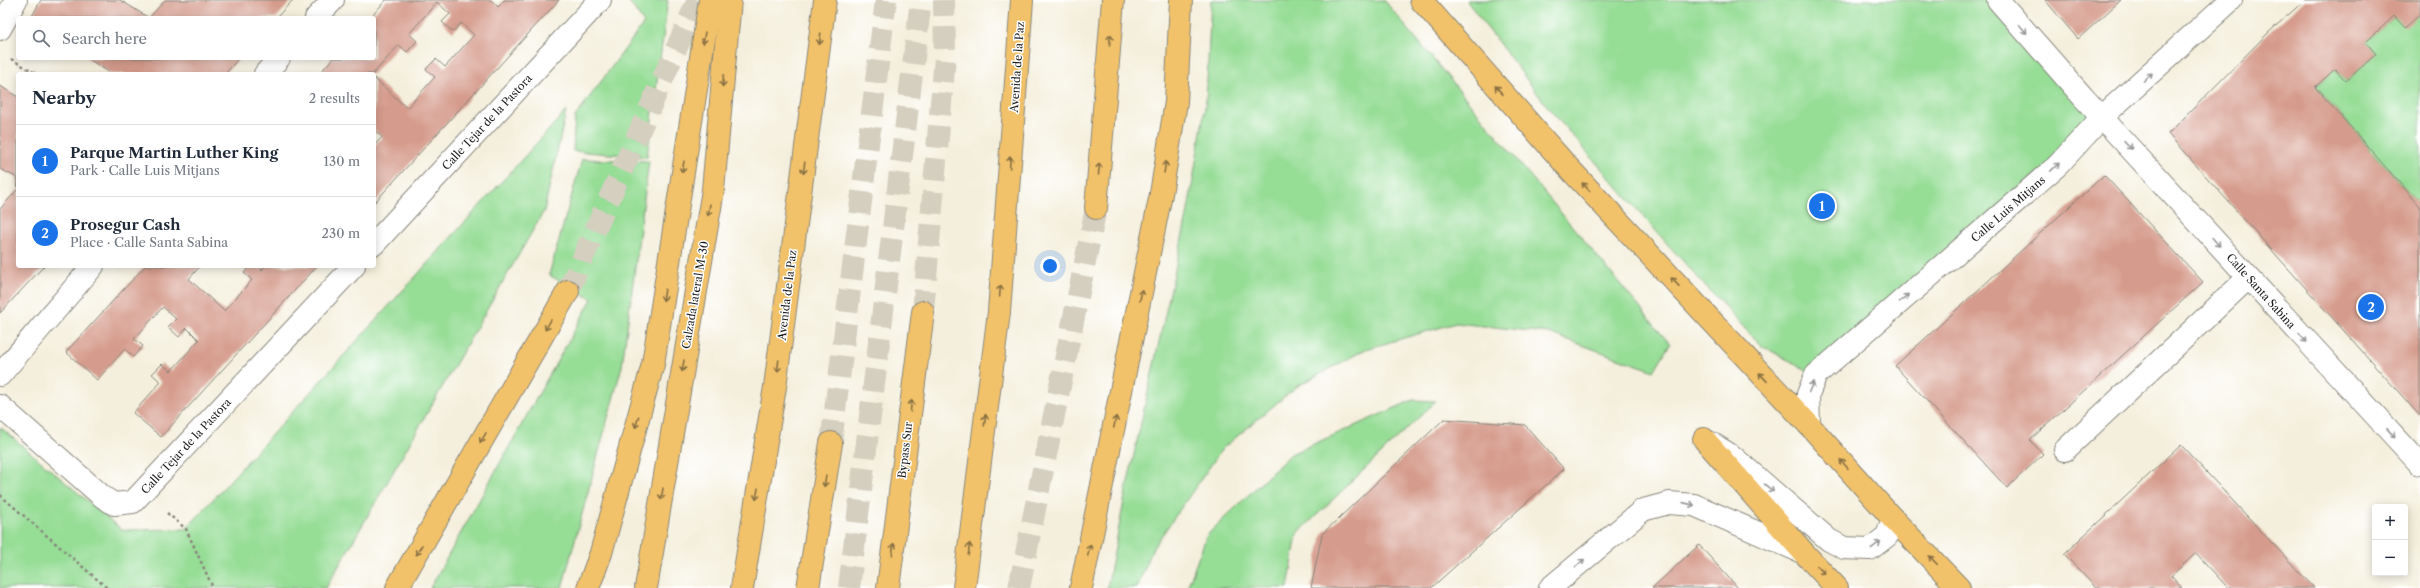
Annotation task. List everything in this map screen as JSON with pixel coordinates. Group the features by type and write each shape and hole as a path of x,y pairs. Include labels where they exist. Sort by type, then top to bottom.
{"main road":[{"path":"588,588 601,553 653,364 710,0"},
{"name":"Calzada lateral M-30","path":"646,588 713,190 730,0"},
{"name":"Avenida de la Paz","path":"742,588 775,387 825,0"},
{"name":"Avenida de la Paz","path":"964,588 999,312 1022,0"},
{"path":"1096,208 1113,0"},
{"path":"1081,588 1161,194 1176,102 1181,0"},
{"path":"1421,0 1566,165 1809,426 1893,519 1960,588"},
{"path":"397,588 568,291"},
{"name":"Bypass Sur","path":"888,588 923,312"},
{"path":"1704,439 1804,553 1837,588"},
{"path":"808,588 831,443"}],"street":[{"path":"0,28 16,0"},
{"path":"318,16 333,0"},
{"name":"Calle Tejar de la Pastora","path":"376,242 600,0"},
{"name":"Calle Santa Sabina","path":"1998,0 2078,92 2102,116 2248,278 2420,464"},
{"name":"Calle Luis Mitjans","path":"1809,426 1808,394 1816,375 2058,165 2102,116 2231,0"},
{"path":"267,72 277,60"},
{"path":"0,375 91,268"},
{"name":"Calle Tejar de la Pastora","path":"0,406 103,497 114,504 133,502 144,493 352,268"},
{"path":"2065,450 2248,278"},
{"path":"1704,439 1732,456 1829,540 1844,548 1870,549 1886,536 1893,519"},
{"path":"1550,588 1643,510 1670,503 1694,505 1804,553"}],"path":[{"path":"6,56 34,72"},
{"path":"144,493 186,530 213,588"},
{"path":"0,495 107,588"}],"green space":[{"path":"628,0 668,0 647,157 573,151 575,117 644,23"},
{"path":"1211,0 1384,0 1670,344 1654,371 1549,333 1456,323 1366,349 1296,387 1222,449 1153,548 1137,588 1107,588 1127,486 1187,216 1206,101"},
{"path":"1466,0 1998,0 2103,116 1816,375 1760,345 1670,247 1550,110"},
{"path":"2420,14 2420,206 2316,87 2335,69 2346,81 2376,54 2366,42 2394,16 2405,27"},
{"path":"566,111 544,211 326,588 0,588 0,427 122,530 186,529"},
{"path":"582,159 649,161 622,366 562,588 430,588 592,299 549,275"},
{"path":"1413,400 1436,401 1297,534 1288,588 1187,588 1207,535 1291,454"}],"building":[{"path":"41,0 120,0 146,16 32,16"},
{"path":"165,0 293,0 278,16 151,16"},
{"path":"386,0 491,0 498,7 504,0 559,0 376,201 376,144 382,137 376,132 376,80 407,108 435,77 426,69 436,59 445,67 474,35 461,23 453,32 442,22 450,14 437,2 409,34 417,41 407,52 399,45 375,72 321,72 331,60 376,60 376,16 372,16"},
{"path":"2045,0 2121,0 2078,39"},
{"path":"2305,0 2420,0 2420,14 2405,28 2394,16 2366,42 2376,54 2346,81 2335,69 2315,87 2420,206 2420,416 2168,134 2268,33"},
{"path":"90,60 237,60 227,72 109,72"},
{"path":"0,86 16,96 16,177 0,169"},
{"path":"2104,175 2203,282 2030,440 2043,454 2007,488 1895,366"},
{"path":"16,191 16,268 42,268 0,313 0,209"},
{"path":"143,268 198,268 189,279 224,311 252,280 244,273 248,268 260,268 262,270 264,268 315,268 161,437 133,413 161,382 152,374 162,364 171,371 199,340 187,328 179,337 168,327 176,319 163,307 134,339 143,346 133,357 125,349 97,380 66,352"},
{"path":"1444,419 1525,425 1564,469 1431,588 1311,588 1322,534"},
{"path":"2181,445 2314,588 2228,588 2196,553 2171,576 2182,588 2096,588 2064,554"},
{"path":"1699,545 1738,588 1652,588"}],"tunnel":[{"path":"568,291 698,0"},
{"path":"831,443 886,0"},
{"path":"849,588 921,0"},
{"path":"923,312 945,57 944,0"},
{"path":"1019,588 1096,208"}],"place":[{"name":"Parque Martin Luther King","path":"1822,206"},
{"name":"Prosegur Cash","path":"2371,307"}]}
